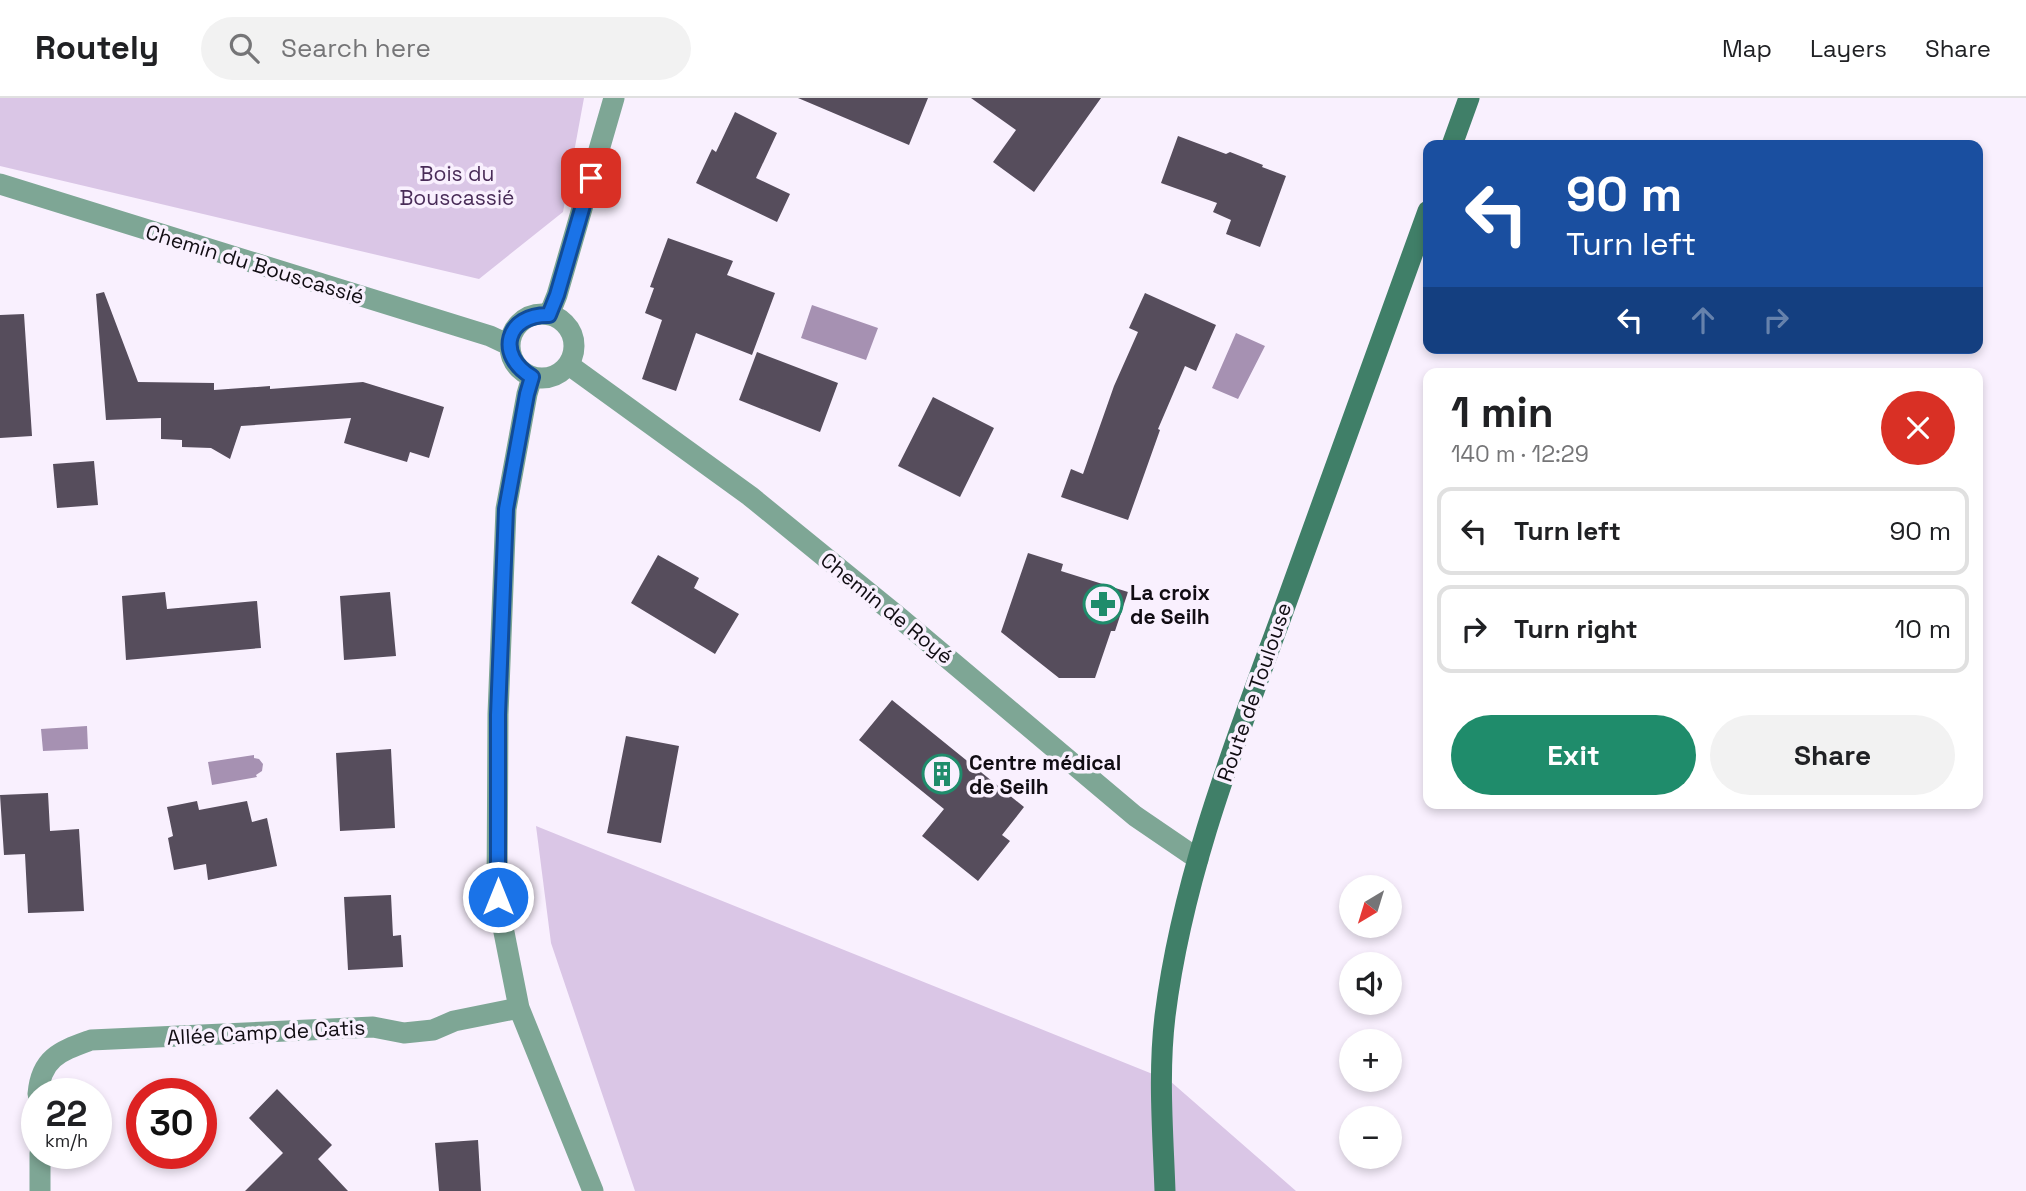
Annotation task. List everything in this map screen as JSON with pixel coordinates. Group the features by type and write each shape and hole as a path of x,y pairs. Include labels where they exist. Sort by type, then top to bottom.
{"main road":[{"path":"1454,140 1469,98"},
{"name":"Route de Toulouse","path":"1165,1191 1161,1096 1165,1018 1175,957 1198,859 1235,742 1423,225"}],"street":[{"path":"549,315 614,98"},
{"name":"Chemin du Bouscassié","path":"0,184 490,336 509,345"},
{"path":"535,314 549,315 561,320 570,329 574,353 569,365 561,373 542,379 520,370 511,358 509,345 513,331 522,320 535,314"},
{"name":"Chemin de Royé","path":"569,365 750,496 1135,816 1198,859"},
{"path":"532,377 506,509 498,715 498,897 519,1008 593,1191"},
{"name":"Allée Camp de Catis","path":"41,1078 60,1051 91,1040 373,1027 404,1033 433,1030 454,1021 519,1008"},
{"path":"40,1169 40,1191"}],"green space":[{"name":"Bois du Bouscassié","path":"0,98 584,98 563,212 479,279 0,166"},
{"path":"536,826 1170,1081 1296,1191 635,1191 551,943"}],"shaded area":[{"path":"812,305 878,328 866,360 801,338"},
{"path":"1236,333 1265,346 1238,399 1212,388"},
{"path":"87,726 88,749 43,751 41,729"},
{"path":"254,755 254,758 263,764 257,777 212,785 208,762"}],"building":[{"path":"798,98 928,98 909,145"},
{"path":"971,98 1101,98 1034,192 993,162 1016,130"},
{"path":"735,112 777,133 756,178 790,194 777,222 696,183 712,149 716,152"},
{"path":"1178,136 1226,154 1230,152 1286,176 1260,247 1226,234 1231,220 1213,212 1217,203 1161,183"},
{"path":"668,238 733,261 727,275 775,293 752,355 696,333 676,391 642,379 662,320 645,313 654,288 650,287"},
{"path":"104,292 138,382 214,383 214,390 363,382 444,407 429,458 410,452 407,462 344,443 351,418 241,426 230,459 211,448 182,447 182,440 161,439 161,418 106,420 96,294"},
{"path":"1145,293 1216,325 1196,371 1185,366 1158,429 1160,430 1128,520 1061,497 1071,469 1083,474 1114,386 1138,332 1129,328"},
{"path":"24,314 32,436 0,438 0,315"},
{"path":"757,352 838,383 820,432 739,400"},
{"path":"933,397 994,428 960,497 898,466"},
{"path":"94,461 98,505 57,508 53,464"},
{"path":"1028,553 1063,564 1061,571 1128,592 1095,678 1059,678 1001,632"},
{"path":"658,555 699,578 694,588 739,614 715,654 631,603"},
{"path":"165,592 167,609 257,601 261,648 126,660 122,596"},
{"path":"390,592 396,656 344,660 340,596"},
{"name":"Centre médical de Seilh","path":"892,700 1024,807 1002,835 1010,841 978,881 922,836 944,809 859,740"},
{"path":"626,736 679,746 661,843 607,833"},
{"path":"391,749 395,828 340,831 336,753"},
{"path":"48,793 50,831 79,829 84,911 28,913 25,854 4,855 0,795"},
{"path":"197,801 199,810 247,801 252,822 267,818 277,866 208,880 206,864 174,870 168,838 173,836 167,807"},
{"path":"391,895 393,936 401,935 403,967 348,970 344,897"},
{"path":"277,1089 332,1145 318,1159 348,1191 245,1191 283,1153 249,1118"},
{"path":"478,1140 481,1191 439,1191 435,1143"}],"place":[{"name":"La croix de Seilh","path":"1103,604"},
{"name":"Centre médical de Seilh","path":"942,774"}],"route":[{"path":"498,897 498,715 506,509 532,377 520,370 511,358 509,345 513,331 522,320 535,314 549,315 591,178"}]}
